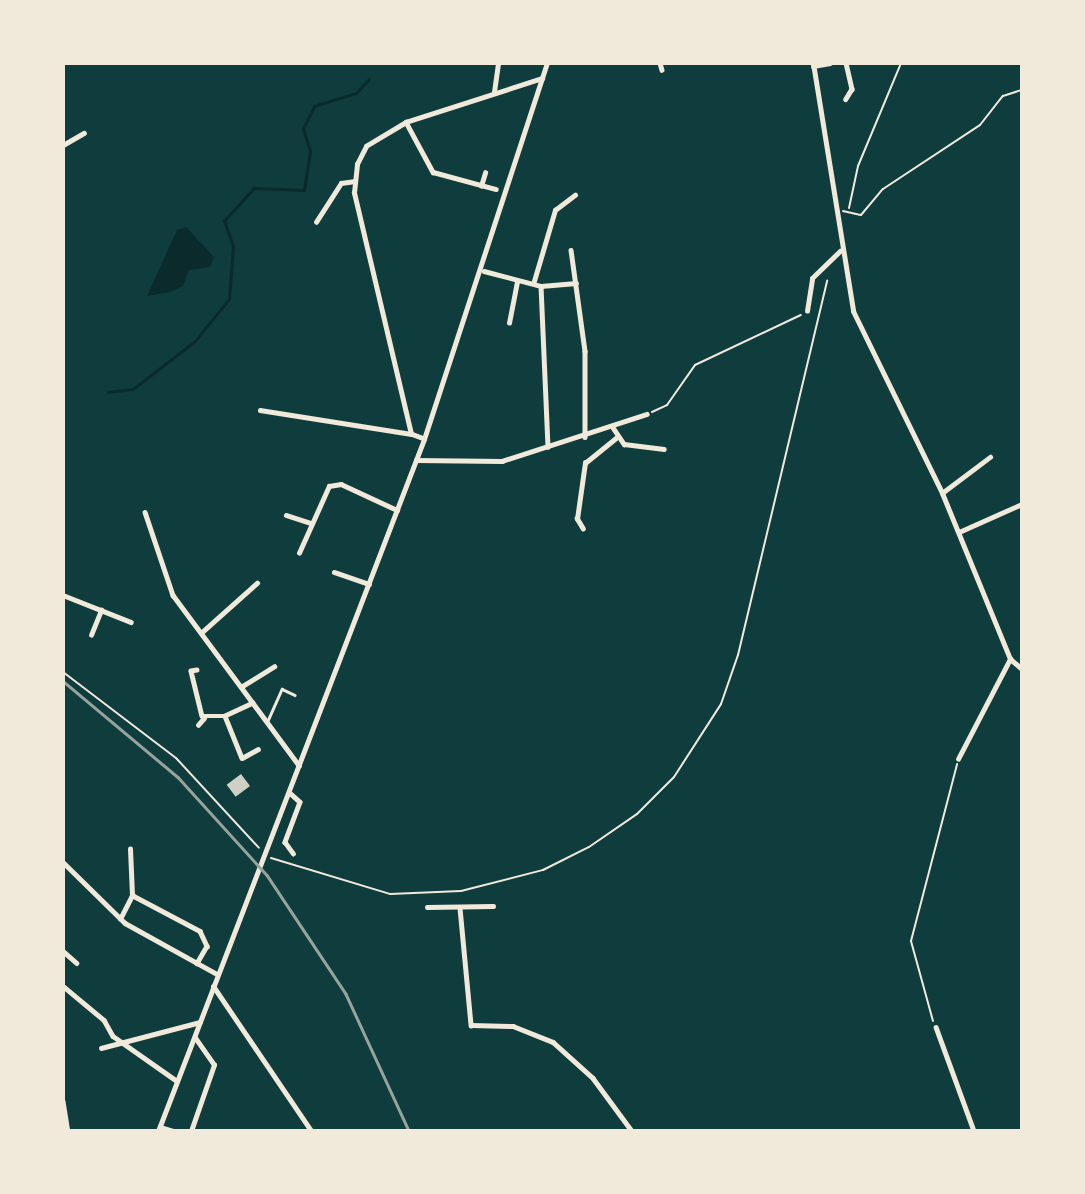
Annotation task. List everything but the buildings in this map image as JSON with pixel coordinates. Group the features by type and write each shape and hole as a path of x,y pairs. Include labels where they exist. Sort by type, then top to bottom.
{"street":[{"path":"494,93 498,63"},
{"path":"173,1131 159,1129 424,439 484,271 547,63"},
{"path":"660,63 662,70"},
{"path":"830,63 813,64 840,251 859,327 942,493 1010,659 1022,669"},
{"path":"846,63 852,89 846,99"},
{"path":"411,435 355,181 366,146 406,122 542,78"},
{"path":"406,122 433,172 495,189"},
{"path":"63,145 84,133"},
{"path":"481,186 485,173"},
{"path":"316,222 341,183 355,181"},
{"path":"534,281 555,210 575,195"},
{"path":"571,250 576,283 585,437"},
{"path":"807,311 812,278 840,251"},
{"path":"484,271 517,282 534,281 541,286 576,283"},
{"path":"509,323 517,282"},
{"path":"541,286 548,447"},
{"path":"260,410 393,437 411,435 424,439"},
{"path":"416,460 473,465 585,437 647,414"},
{"path":"612,426 616,438"},
{"path":"616,438 664,449"},
{"path":"583,529 577,519 585,463 616,438"},
{"path":"942,493 990,457"},
{"path":"299,553 329,486 341,484 397,510"},
{"path":"959,532 1022,504"},
{"path":"145,512 173,596 300,765"},
{"path":"286,515 311,523"},
{"path":"334,572 369,584"},
{"path":"201,633 257,583"},
{"path":"63,595 131,622"},
{"path":"91,635 101,610"},
{"path":"958,759 1010,659"},
{"path":"241,687 274,666"},
{"path":"197,670 191,671 204,718"},
{"path":"198,725 204,718 225,716 253,703"},
{"path":"225,716 242,758 258,749"},
{"path":"290,793 300,802 285,842 293,853"},
{"path":"120,919 132,895 130,849"},
{"path":"63,862 97,893 120,919 217,974"},
{"path":"132,895 200,930 206,946 197,963"},
{"path":"427,907 493,906"},
{"path":"460,908 471,1025 513,1026 553,1042 593,1078 632,1131"},
{"path":"63,951 77,963"},
{"path":"63,986 121,1042 177,1081"},
{"path":"213,986 311,1131"},
{"path":"101,1048 200,1022"},
{"path":"936,1027 974,1131"},
{"path":"191,1131 214,1065 195,1038"},
{"path":"63,1101 68,1131"}],"lane":[{"path":"267,722 282,689 295,695"}],"path":[{"path":"849,208 858,166 901,63"},
{"path":"834,208 861,215 883,189 980,125 1003,96 1022,90"},
{"path":"63,672 176,758 262,853 281,865 410,895 461,891 551,866 637,814 674,777 721,704 827,280"},
{"path":"647,414 667,405 695,365 807,311 819,320"},
{"path":"936,1027 911,941 958,759"}],"water":[{"path":"186,227 214,257 210,267 189,270 183,286 170,292 147,296 177,230"}],"waterway":[{"path":"108,392 133,389 195,341 229,299 233,246 224,221 254,188 304,190 310,151 303,129 314,106 356,93 369,79"}],"railway":[{"path":"63,681 178,777 267,875 346,994 409,1131"}]}
